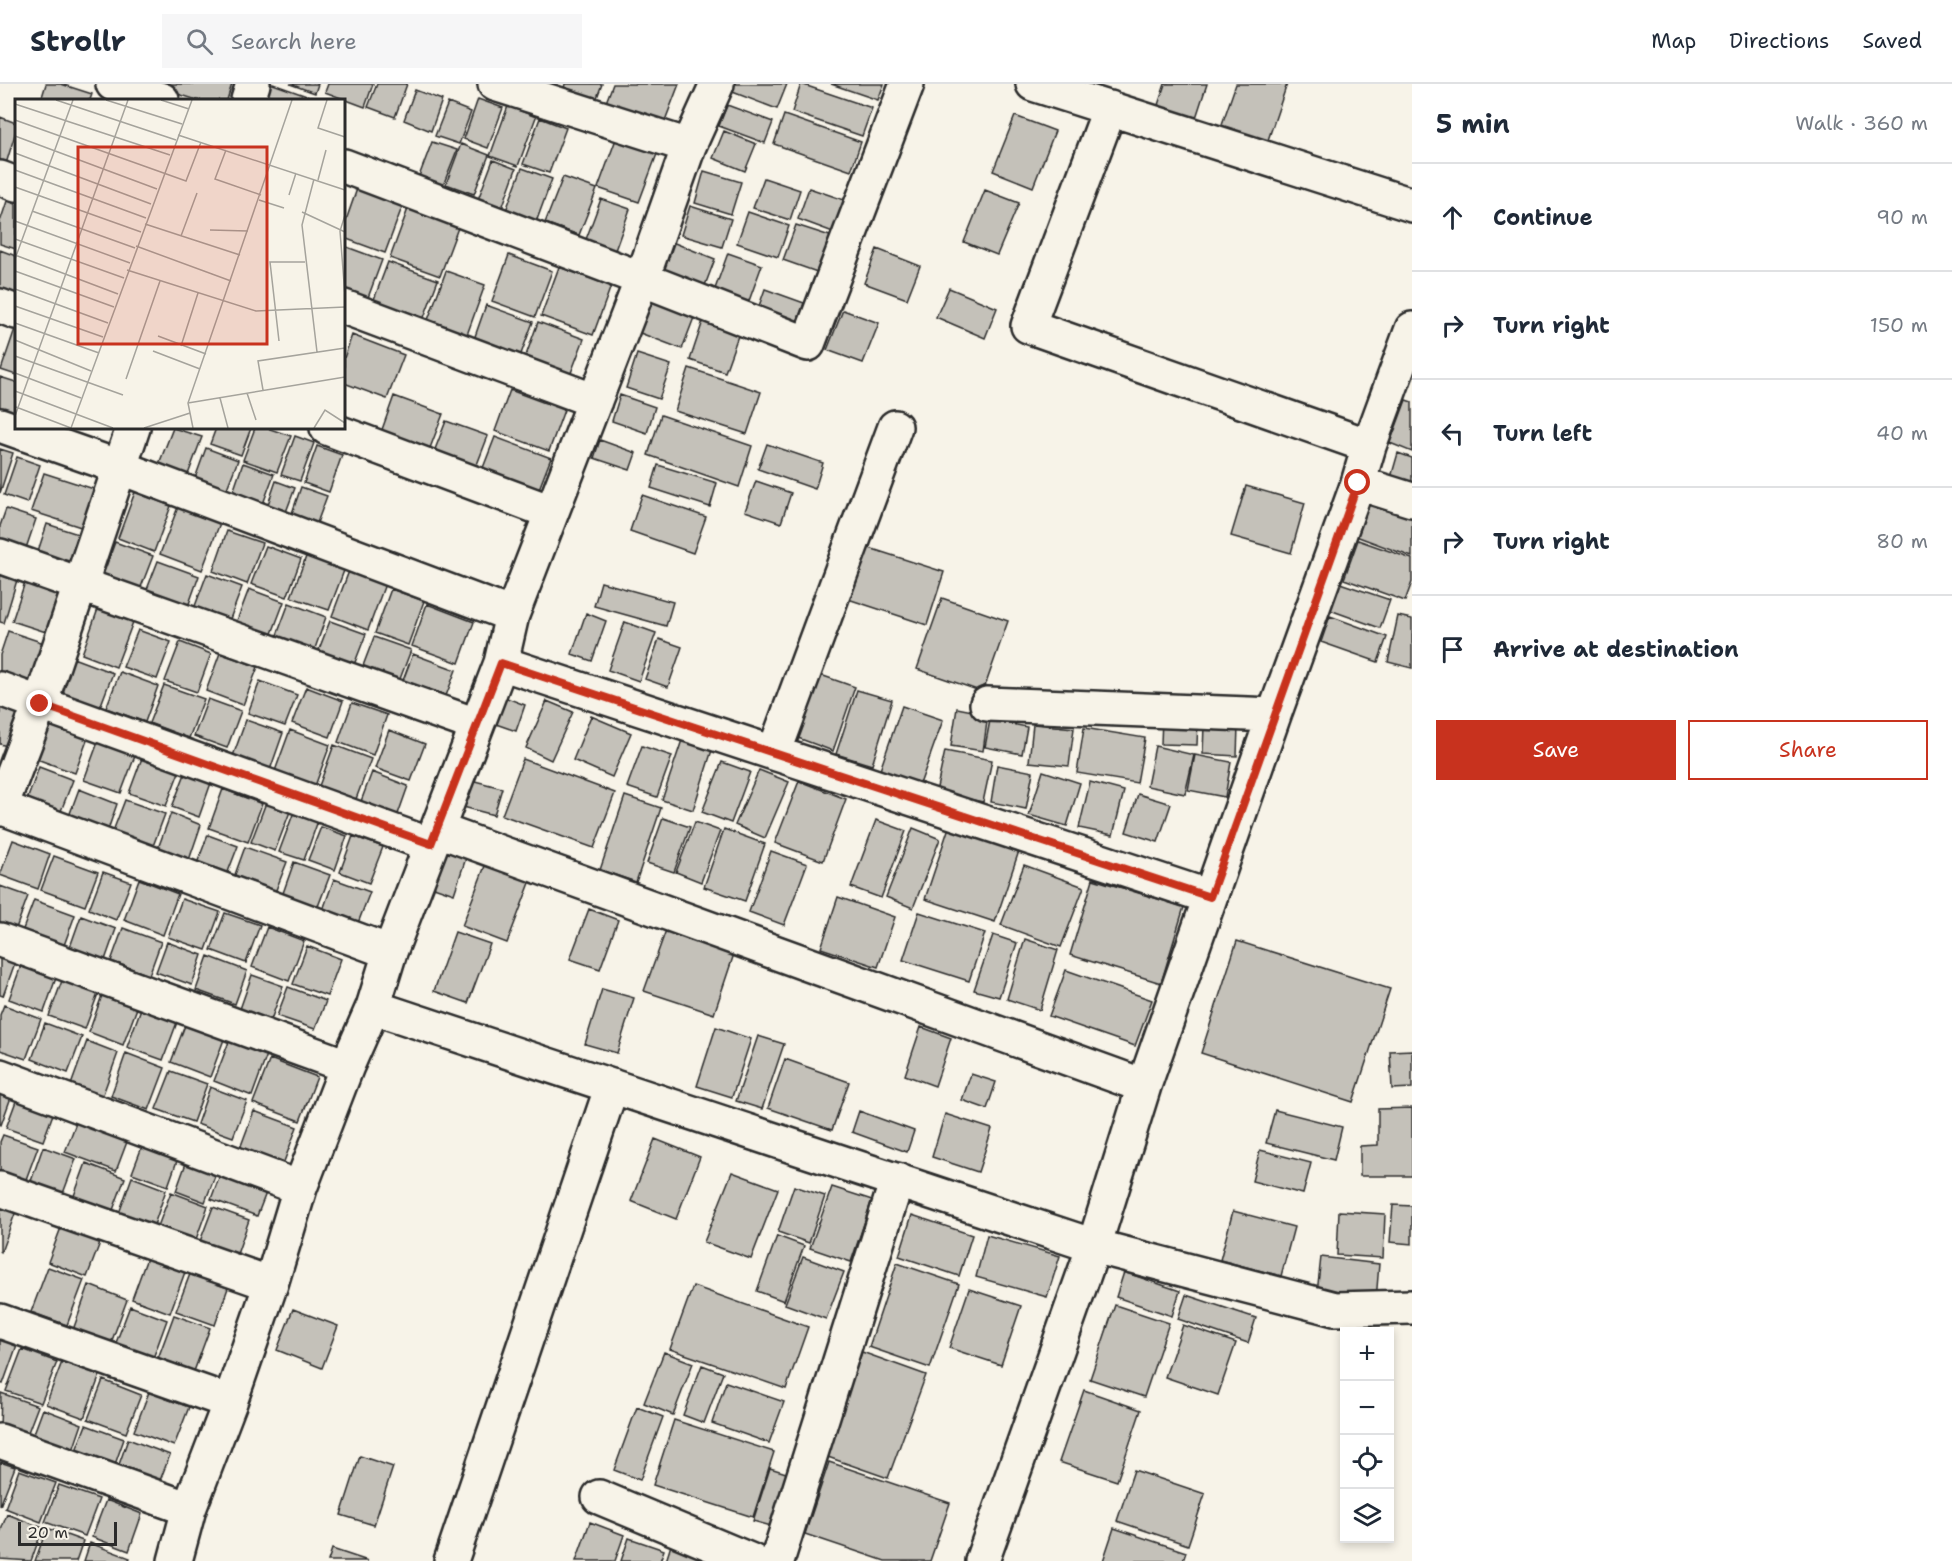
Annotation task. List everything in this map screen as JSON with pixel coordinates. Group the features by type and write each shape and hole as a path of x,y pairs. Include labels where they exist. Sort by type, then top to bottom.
{"street":[{"path":"113,84 159,99"},
{"path":"248,99 253,84"},
{"path":"495,84 689,146"},
{"path":"175,1561 189,1509 230,1402 271,1284 300,1188 347,1065 373,1007 390,952 501,663 512,615 642,279 689,146 717,84"},
{"path":"345,166 808,344 907,84"},
{"path":"1033,84 1412,205"},
{"path":"1110,108 1028,326 1369,446"},
{"path":"0,178 15,184"},
{"path":"0,306 15,312"},
{"path":"345,307 595,402"},
{"path":"982,1561 1094,1246 1144,1086 1412,329"},
{"path":"0,425 119,467 512,615"},
{"path":"774,753 895,427"},
{"path":"133,429 40,704 0,808 390,952"},
{"path":"330,429 551,512"},
{"path":"1358,483 1412,500"},
{"path":"0,556 476,725"},
{"path":"501,663 1210,897"},
{"path":"0,689 435,837 1144,1086"},
{"path":"987,704 1274,715"},
{"path":"0,940 347,1065"},
{"path":"373,1007 1094,1246 1335,1309 1412,1307"},
{"path":"0,1076 300,1188"},
{"path":"451,1561 612,1086"},
{"path":"777,1561 897,1180"},
{"path":"0,1189 271,1284"},
{"path":"0,1321 230,1402"},
{"path":"0,1441 189,1509"},
{"path":"599,1497 752,1561"}],"building":[{"path":"46,84 61,84 92,94 90,99 41,99"},
{"path":"160,84 232,84 227,99 194,99 159,88"},
{"path":"268,84 273,84 315,99 262,99"},
{"path":"290,84 318,84 315,93"},
{"path":"328,84 373,84 365,107 325,92"},
{"path":"377,84 407,84 395,117 368,107"},
{"path":"565,84 602,84 595,103 563,92"},
{"path":"613,84 679,84 661,131 603,110"},
{"path":"733,84 787,84 777,109 730,91"},
{"path":"801,84 872,108 862,136 792,112"},
{"path":"831,84 884,84 878,100"},
{"path":"1165,84 1207,84 1192,130 1154,117"},
{"path":"1236,84 1287,84 1267,143 1221,127"},
{"path":"415,90 442,100 431,131 404,120"},
{"path":"478,99 503,108 488,148 464,139"},
{"path":"448,103 471,112 459,144 435,136"},
{"path":"727,105 773,122 765,143 719,126"},
{"path":"508,106 536,117 518,166 490,156"},
{"path":"784,115 861,142 851,171 774,144"},
{"path":"1015,116 1055,131 1033,187 993,171"},
{"path":"0,117 15,123 15,134 6,164 0,162"},
{"path":"540,118 566,128 549,173 523,164"},
{"path":"724,131 756,144 745,171 713,158"},
{"path":"616,139 657,154 639,202 598,188"},
{"path":"432,142 457,150 442,188 418,179"},
{"path":"461,144 489,155 474,194 446,184"},
{"path":"493,160 516,169 501,211 477,202"},
{"path":"522,168 552,179 535,225 505,213"},
{"path":"704,171 741,182 731,214 695,203"},
{"path":"563,177 597,189 579,235 545,223"},
{"path":"764,178 800,190 790,220 753,208"},
{"path":"358,186 404,202 385,253 345,238 345,223"},
{"path":"809,188 844,200 833,232 798,219"},
{"path":"985,190 1019,203 997,255 964,242"},
{"path":"601,199 630,209 614,253 585,242"},
{"path":"7,201 15,204 15,249 0,244 0,222"},
{"path":"409,206 459,225 440,276 390,258"},
{"path":"690,206 731,219 722,247 681,235"},
{"path":"748,212 789,226 778,257 737,243"},
{"path":"796,225 833,237 820,273 783,260"},
{"path":"672,242 715,259 698,304 654,287"},
{"path":"345,246 382,260 366,303 345,295"},
{"path":"877,249 920,266 907,299 864,283"},
{"path":"0,250 15,256 15,295 0,289"},
{"path":"728,253 762,265 741,323 707,311"},
{"path":"509,255 552,271 535,317 492,301"},
{"path":"388,262 438,280 420,328 370,310"},
{"path":"559,267 611,286 593,335 541,316"},
{"path":"446,271 485,285 464,343 425,328"},
{"path":"949,288 997,308 985,338 936,317"},
{"path":"765,289 804,303 792,337 753,323"},
{"path":"656,291 698,307 682,349 640,333"},
{"path":"486,305 533,322 518,362 472,345"},
{"path":"843,310 879,323 863,363 827,350"},
{"path":"703,321 739,333 725,372 690,360"},
{"path":"538,322 584,339 569,378 524,361"},
{"path":"15,329 15,375 1,370"},
{"path":"352,335 404,355 387,399 345,383 345,355"},
{"path":"637,354 671,365 659,399 626,388"},
{"path":"689,368 761,392 747,434 675,411"},
{"path":"0,377 15,382 15,420 0,414"},
{"path":"510,390 564,410 549,451 495,431"},
{"path":"620,395 655,407 647,433 612,421"},
{"path":"394,396 443,414 427,456 379,438"},
{"path":"1406,400 1412,402 1412,452 1390,443"},
{"path":"661,415 752,446 739,487 648,455"},
{"path":"446,421 488,436 476,467 434,452"},
{"path":"173,429 202,437 186,480 157,469"},
{"path":"216,429 251,429 241,455 210,444"},
{"path":"255,429 270,429 291,436 277,472 243,460"},
{"path":"295,436 314,443 300,481 281,475"},
{"path":"495,437 551,458 537,494 481,473"},
{"path":"600,440 636,453 630,470 594,458"},
{"path":"767,444 823,463 815,489 758,469"},
{"path":"317,446 342,455 329,492 304,483"},
{"path":"206,448 238,460 224,496 193,484"},
{"path":"0,449 13,453 0,493"},
{"path":"1398,453 1412,458 1412,495 1388,488"},
{"path":"17,457 40,465 27,503 4,495"},
{"path":"243,463 274,474 260,512 230,501"},
{"path":"658,465 717,483 710,507 651,488"},
{"path":"44,473 97,490 84,528 31,511"},
{"path":"276,481 295,488 283,520 265,513"},
{"path":"756,481 791,493 781,523 745,511"},
{"path":"1246,486 1305,503 1291,553 1231,536"},
{"path":"301,487 327,496 314,531 289,522"},
{"path":"135,492 171,506 154,552 118,538"},
{"path":"642,495 706,517 693,553 630,531"},
{"path":"1368,502 1412,518 1412,557 1356,536"},
{"path":"178,507 220,523 202,570 160,554"},
{"path":"6,509 36,519 24,554 0,546 0,526"},
{"path":"47,524 84,536 72,572 35,560"},
{"path":"227,531 262,543 247,584 213,571"},
{"path":"1358,540 1412,559 1412,582 1405,601 1344,579"},
{"path":"115,542 153,556 136,600 99,586"},
{"path":"860,545 944,572 927,625 842,597"},
{"path":"266,546 301,559 287,597 251,584"},
{"path":"307,554 345,568 329,610 291,597"},
{"path":"158,561 199,576 186,612 144,597"},
{"path":"349,571 385,584 368,630 332,616"},
{"path":"207,574 242,587 227,627 192,614"},
{"path":"0,575 17,580 4,623 0,622"},
{"path":"25,582 62,594 49,633 12,621"},
{"path":"601,582 673,602 666,626 594,606"},
{"path":"1340,583 1390,600 1380,628 1330,610"},
{"path":"249,589 284,602 268,644 233,631"},
{"path":"391,589 424,601 408,645 375,633"},
{"path":"942,598 1008,621 983,692 917,669"},
{"path":"289,603 326,617 312,657 274,643"},
{"path":"427,604 474,622 459,663 412,646"},
{"path":"98,609 133,622 116,667 82,654"},
{"path":"586,613 606,621 592,661 572,654"},
{"path":"1330,616 1387,637 1378,662 1321,642"},
{"path":"1398,616 1412,619 1412,668 1388,662"},
{"path":"330,621 366,634 352,670 316,657"},
{"path":"625,622 656,633 639,681 608,670"},
{"path":"138,630 171,642 157,679 123,667"},
{"path":"8,631 47,644 32,691 0,681 0,655"},
{"path":"374,637 411,650 395,692 358,679"},
{"path":"659,639 682,647 668,687 645,679"},
{"path":"180,642 211,654 197,692 165,681"},
{"path":"220,653 258,667 243,705 206,691"},
{"path":"413,654 456,670 442,706 399,691"},
{"path":"73,658 113,673 99,710 59,695"},
{"path":"120,672 158,686 145,722 106,708"},
{"path":"812,672 855,687 833,751 790,735"},
{"path":"260,681 297,695 285,726 248,713"},
{"path":"164,685 204,699 189,738 149,723"},
{"path":"306,687 343,701 330,737 292,723"},
{"path":"857,690 892,700 872,765 836,754"},
{"path":"499,695 525,705 516,731 490,722"},
{"path":"208,699 241,711 227,748 194,736"},
{"path":"547,701 573,712 551,760 526,748"},
{"path":"0,702 22,709 10,747 0,744"},
{"path":"352,703 387,715 373,755 338,742"},
{"path":"902,706 943,720 919,787 879,773"},
{"path":"957,708 988,714 983,751 951,746"},
{"path":"591,716 631,733 612,777 573,760"},
{"path":"1162,718 1198,719 1197,745 1161,744"},
{"path":"48,720 89,735 75,773 34,758"},
{"path":"246,720 283,733 270,770 233,756"},
{"path":"990,720 1027,727 1022,754 985,747"},
{"path":"1033,724 1074,728 1069,766 1029,762"},
{"path":"1204,725 1238,726 1237,756 1203,754"},
{"path":"1084,728 1145,738 1137,783 1077,773"},
{"path":"290,730 330,745 315,786 275,771"},
{"path":"389,730 425,744 411,781 375,768"},
{"path":"682,740 712,750 693,810 662,800"},
{"path":"98,742 135,756 121,793 84,780"},
{"path":"334,745 371,759 356,799 319,786"},
{"path":"642,746 672,756 657,797 627,787"},
{"path":"1155,746 1194,755 1185,794 1147,786"},
{"path":"945,751 992,760 983,802 936,792"},
{"path":"1195,755 1231,762 1225,797 1188,790"},
{"path":"142,758 179,772 166,806 129,793"},
{"path":"523,759 615,793 594,848 502,815"},
{"path":"722,762 750,772 731,823 702,812"},
{"path":"997,765 1033,772 1026,809 991,802"},
{"path":"39,767 73,780 59,816 26,803"},
{"path":"759,770 789,782 765,838 735,825"},
{"path":"1043,771 1080,783 1067,826 1029,815"},
{"path":"372,772 408,786 397,817 360,804"},
{"path":"185,774 211,783 199,817 172,807"},
{"path":"471,780 502,788 494,815 463,807"},
{"path":"799,781 846,799 823,861 775,843"},
{"path":"1090,782 1124,791 1113,835 1079,828"},
{"path":"79,789 117,804 104,841 65,827"},
{"path":"223,789 262,804 248,842 209,828"},
{"path":"1138,794 1171,804 1158,842 1126,832"},
{"path":"625,796 661,808 636,882 600,870"},
{"path":"125,800 165,814 150,854 110,839"},
{"path":"267,800 291,809 275,851 251,842"},
{"path":"295,809 319,818 304,860 279,852"},
{"path":"171,813 201,825 188,863 157,851"},
{"path":"663,818 690,827 674,872 647,863"},
{"path":"876,820 906,831 881,898 851,887"},
{"path":"695,822 720,831 701,882 676,872"},
{"path":"950,824 1020,848 995,922 925,899"},
{"path":"321,827 347,836 335,870 308,860"},
{"path":"913,828 940,839 913,908 886,897"},
{"path":"724,829 765,844 745,901 704,887"},
{"path":"208,835 238,846 226,877 196,866"},
{"path":"353,836 383,847 369,883 340,872"},
{"path":"13,840 50,854 38,889 0,875"},
{"path":"245,847 287,862 274,895 233,880"},
{"path":"440,849 466,858 454,894 428,885"},
{"path":"771,851 807,864 784,925 749,912"},
{"path":"54,856 98,872 85,906 41,890"},
{"path":"488,858 533,875 507,943 462,926"},
{"path":"294,862 330,875 317,909 282,896"},
{"path":"1024,865 1084,887 1061,947 1001,925"},
{"path":"103,872 131,882 116,920 89,909"},
{"path":"139,879 178,894 163,935 124,920"},
{"path":"334,879 370,892 358,923 323,910"},
{"path":"1093,879 1184,907 1161,983 1070,955"},
{"path":"0,886 28,896 15,931 0,925"},
{"path":"838,897 895,917 878,967 821,948"},
{"path":"182,899 220,912 206,950 168,937"},
{"path":"34,900 75,915 63,948 22,932"},
{"path":"589,909 618,920 600,969 570,959"},
{"path":"919,912 985,933 969,981 903,960"},
{"path":"225,913 260,925 246,963 211,950"},
{"path":"81,916 116,929 105,960 70,947"},
{"path":"267,927 304,941 289,981 252,967"},
{"path":"123,928 161,942 149,975 111,961"},
{"path":"666,930 734,954 714,1014 644,991"},
{"path":"455,932 490,944 468,1003 434,991"},
{"path":"993,935 1017,943 999,997 974,990"},
{"path":"1025,939 1058,950 1040,1010 1007,999"},
{"path":"1237,941 1390,989 1353,1102 1201,1053"},
{"path":"167,942 202,955 192,985 156,972"},
{"path":"307,946 341,959 327,996 293,984"},
{"path":"0,954 16,960 3,996 0,995"},
{"path":"208,956 247,971 235,1004 196,990"},
{"path":"22,963 57,975 44,1012 9,999"},
{"path":"1066,970 1152,1000 1135,1046 1049,1016"},
{"path":"252,975 283,986 271,1020 240,1009"},
{"path":"63,978 99,991 85,1029 49,1016"},
{"path":"105,987 140,1000 123,1045 89,1032"},
{"path":"288,987 326,1001 315,1029 277,1016"},
{"path":"602,989 634,998 617,1053 585,1044"},
{"path":"143,1003 179,1017 163,1060 127,1047"},
{"path":"4,1005 41,1019 26,1059 0,1050 0,1015"},
{"path":"187,1020 226,1034 210,1077 171,1062"},
{"path":"45,1023 82,1037 68,1073 32,1059"},
{"path":"716,1027 751,1039 732,1097 697,1086"},
{"path":"921,1027 951,1038 935,1086 905,1075"},
{"path":"758,1036 784,1044 762,1109 736,1101"},
{"path":"230,1039 268,1052 252,1096 214,1081"},
{"path":"87,1041 118,1053 102,1097 71,1085"},
{"path":"1412,1050 1412,1088 1392,1089 1390,1051"},
{"path":"126,1053 165,1068 149,1110 111,1096"},
{"path":"270,1059 317,1077 300,1121 253,1103"},
{"path":"785,1059 849,1082 832,1130 768,1108"},
{"path":"171,1071 207,1084 193,1122 156,1109"},
{"path":"971,1074 996,1082 987,1109 962,1100"},
{"path":"0,1084 14,1089 1,1125 0,1125"},
{"path":"210,1087 247,1101 233,1137 197,1124"},
{"path":"19,1093 56,1106 43,1141 6,1128"},
{"path":"82,1107 133,1126 116,1171 65,1152"},
{"path":"1412,1108 1412,1176 1360,1176 1360,1146 1378,1145 1378,1109"},
{"path":"1275,1110 1342,1127 1334,1160 1266,1143"},
{"path":"254,1111 297,1127 279,1175 236,1159"},
{"path":"859,1111 914,1131 907,1152 852,1132"},
{"path":"945,1114 992,1129 978,1172 932,1157"},
{"path":"148,1131 183,1144 168,1186 132,1173"},
{"path":"3,1135 38,1147 25,1182 0,1173 0,1142"},
{"path":"655,1139 700,1157 676,1219 631,1201"},
{"path":"43,1147 76,1159 62,1196 30,1184"},
{"path":"1260,1150 1311,1163 1303,1194 1252,1181"},
{"path":"190,1152 220,1163 205,1202 176,1191"},
{"path":"225,1162 271,1180 257,1216 211,1199"},
{"path":"86,1163 125,1178 110,1218 71,1204"},
{"path":"732,1172 778,1189 751,1259 704,1242"},
{"path":"132,1177 166,1190 153,1228 118,1216"},
{"path":"794,1186 825,1196 809,1243 778,1232"},
{"path":"832,1187 872,1200 851,1262 810,1248"},
{"path":"171,1192 208,1206 195,1242 157,1229"},
{"path":"0,1205 16,1211 1,1252 0,1251"},
{"path":"1393,1205 1412,1206 1412,1244 1390,1242"},
{"path":"213,1207 249,1220 236,1257 199,1244"},
{"path":"1233,1211 1294,1227 1281,1276 1220,1260"},
{"path":"1339,1211 1385,1214 1383,1258 1337,1255"},
{"path":"912,1215 972,1235 959,1276 899,1256"},
{"path":"62,1225 101,1240 87,1277 48,1262"},
{"path":"987,1235 1060,1256 1047,1297 976,1277"},
{"path":"777,1236 804,1246 784,1301 757,1291"},
{"path":"803,1257 844,1272 826,1319 785,1304"},
{"path":"1321,1257 1379,1264 1376,1300 1317,1293"},
{"path":"147,1258 185,1272 170,1313 132,1299"},
{"path":"897,1263 959,1284 930,1368 869,1347"},
{"path":"48,1267 84,1280 67,1325 31,1312"},
{"path":"1124,1272 1180,1291 1172,1316 1116,1297"},
{"path":"190,1274 228,1288 215,1325 176,1311"},
{"path":"89,1285 127,1300 111,1343 73,1330"},
{"path":"693,1286 808,1327 786,1389 670,1349"},
{"path":"969,1289 1021,1306 1001,1365 949,1348"},
{"path":"1186,1295 1256,1318 1248,1343 1178,1319"},
{"path":"1115,1305 1169,1323 1144,1397 1090,1379"},
{"path":"130,1306 167,1320 152,1361 114,1348"},
{"path":"293,1309 338,1326 322,1368 277,1350"},
{"path":"174,1315 210,1328 193,1374 157,1361"},
{"path":"1183,1325 1236,1343 1218,1395 1165,1377"},
{"path":"0,1336 18,1342 3,1384 0,1383"},
{"path":"22,1349 57,1362 41,1403 6,1391"},
{"path":"664,1352 693,1363 673,1415 644,1403"},
{"path":"862,1352 926,1375 888,1478 825,1456"},
{"path":"62,1362 100,1375 84,1418 46,1404"},
{"path":"702,1365 723,1373 704,1423 683,1415"},
{"path":"103,1380 141,1395 126,1433 88,1419"},
{"path":"726,1382 784,1402 769,1443 712,1423"},
{"path":"1084,1390 1141,1410 1117,1481 1059,1462"},
{"path":"149,1392 189,1407 174,1446 134,1431"},
{"path":"1,1393 38,1406 25,1440 0,1430"},
{"path":"637,1407 663,1417 640,1480 614,1470"},
{"path":"43,1409 82,1424 70,1459 30,1444"},
{"path":"674,1420 774,1452 753,1517 653,1485"},
{"path":"86,1425 124,1439 112,1473 73,1458"},
{"path":"128,1439 170,1455 157,1488 116,1473"},
{"path":"360,1456 393,1467 374,1525 341,1515"},
{"path":"0,1462 15,1467 0,1506"},
{"path":"829,1462 950,1503 930,1561 885,1561 805,1534"},
{"path":"770,1468 799,1477 782,1529 753,1521"},
{"path":"19,1470 56,1483 41,1522 5,1508"},
{"path":"1134,1470 1205,1494 1188,1545 1117,1521"},
{"path":"59,1485 99,1499 85,1536 45,1522"},
{"path":"106,1500 142,1514 129,1551 92,1537"},
{"path":"7,1514 43,1528 31,1561 0,1559 0,1533"},
{"path":"590,1522 624,1535 615,1561 576,1561"},
{"path":"47,1528 83,1541 76,1561 35,1561"},
{"path":"1114,1528 1186,1552 1183,1561 1103,1561"},
{"path":"629,1538 664,1550 660,1561 621,1561"},
{"path":"672,1542 710,1554 708,1561 666,1561"},
{"path":"90,1543 130,1558 128,1561 84,1561"},
{"path":"332,1549 368,1561 328,1561"}],"route":[{"path":"40,704 431,844 501,663 1210,897 1358,483"}]}
